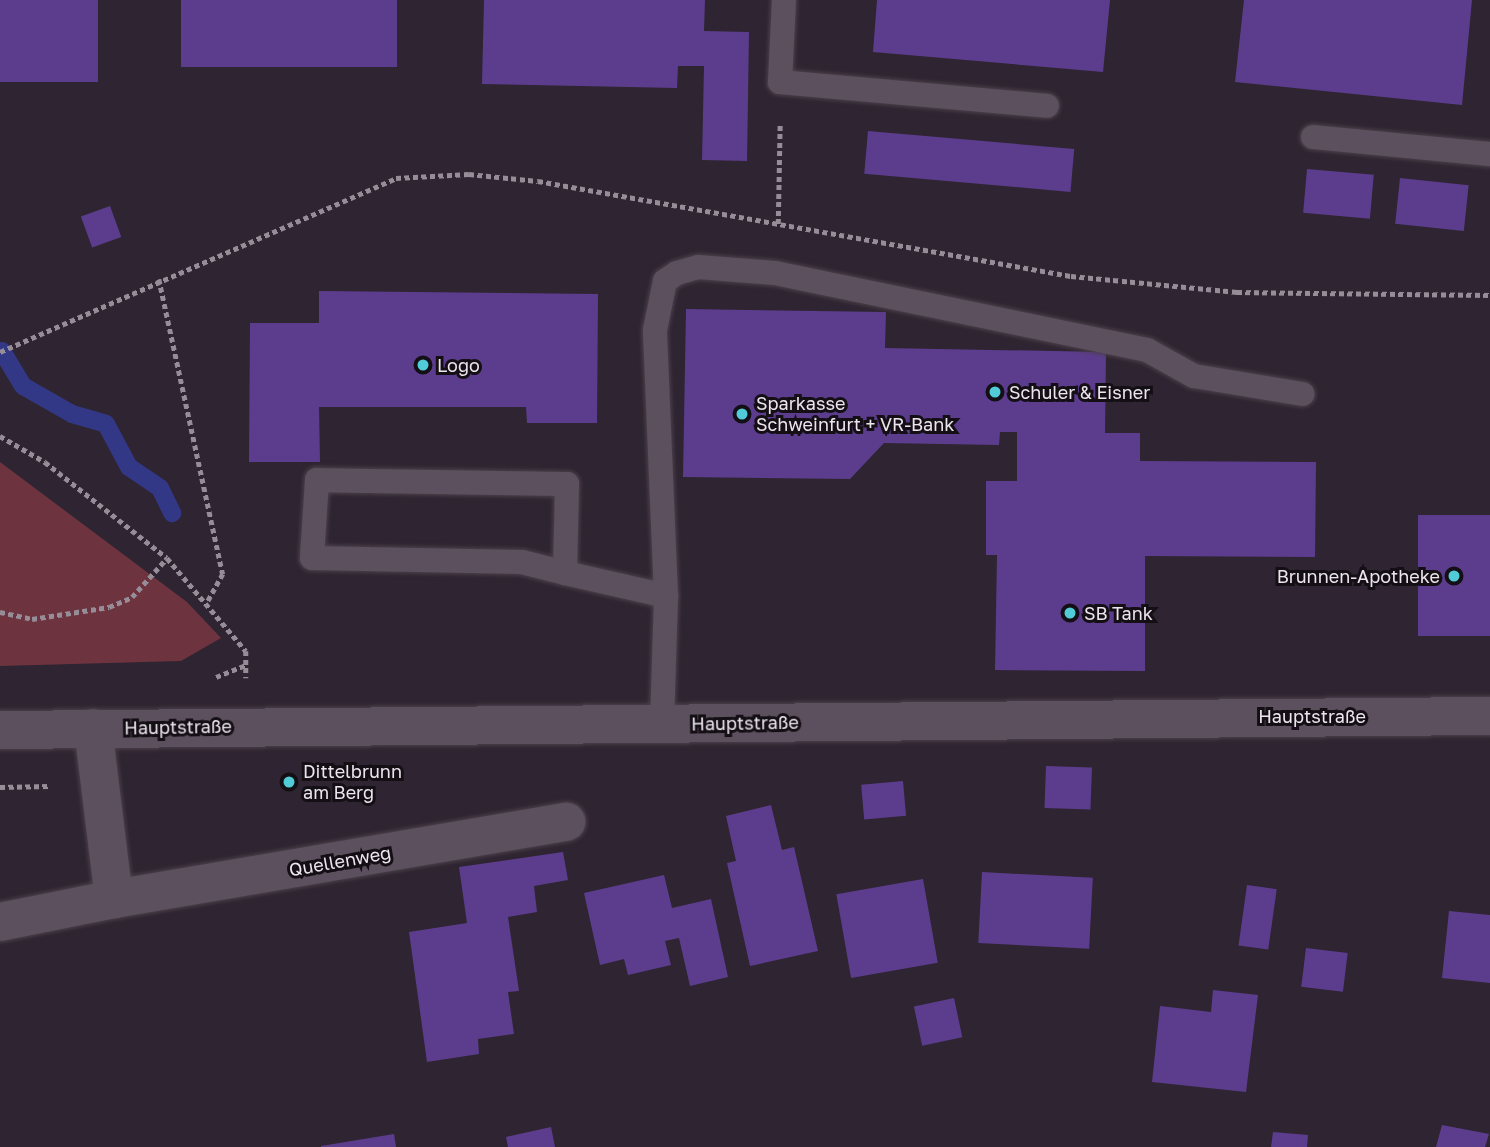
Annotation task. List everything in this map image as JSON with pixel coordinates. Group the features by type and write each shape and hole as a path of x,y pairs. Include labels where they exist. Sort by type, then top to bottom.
{"street":[{"name":"Hauptstraße","path":"0,730 1490,716"},
{"path":"93,728 114,899"},
{"name":"Quellenweg","path":"0,922 114,899 566,822"}],"lane":[{"path":"783,0 780,82 1047,106"},
{"path":"1313,137 1490,154"},
{"path":"662,724 666,596 655,330 665,281 677,273 698,267 775,274 1147,350 1194,376 1303,394"},
{"path":"565,573 567,484 317,480 312,558 511,561 666,596"}],"path":[{"path":"778,224 780,82"},
{"path":"159,279 223,574 208,601"},
{"path":"0,436 45,462 167,558 208,601 246,651 245,726"},
{"path":"0,611 32,619 109,607 132,597 167,558"},
{"path":"215,678 246,665"}],"shaded area":[{"path":"0,462 187,602 221,638 181,661 0,666"}],"building":[{"path":"0,0 98,0 98,82 0,82"},
{"path":"181,0 397,0 397,67 181,67"},
{"path":"484,0 705,0 704,31 749,32 747,161 702,160 704,66 678,66 677,88 482,84"},
{"path":"877,0 1110,0 1103,72 873,52"},
{"path":"1244,0 1472,0 1462,105 1235,82"},
{"path":"868,131 1074,149 1070,192 864,174"},
{"path":"1307,169 1374,175 1370,219 1303,213"},
{"path":"1400,178 1469,185 1464,231 1395,224"},
{"path":"110,206 121,237 92,248 81,217"},
{"name":"Logo","path":"319,291 598,294 597,423 527,423 526,407 319,407 320,462 249,462 250,323 319,323"},
{"path":"686,309 886,312 885,348 1106,352 1105,433 1140,433 1140,461 1316,462 1315,557 1145,556 1145,671 995,670 997,555 986,555 986,481 1017,481 1017,432 1000,432 999,445 884,443 850,479 683,477"},
{"name":"Brunnen-Apotheke","path":"1418,515 1490,515 1490,636 1418,636"},
{"path":"1046,766 1092,768 1091,810 1045,808"},
{"path":"903,781 906,816 864,820 861,785"},
{"path":"771,805 782,850 794,847 818,951 750,966 727,863 736,861 726,816"},
{"path":"563,852 568,880 534,886 537,912 508,917 519,991 508,992 514,1034 478,1039 479,1054 427,1062 409,932 467,923 459,867"},
{"path":"982,872 1093,878 1089,949 978,943"},
{"path":"664,875 672,908 711,899 728,977 690,986 679,938 665,941 671,965 628,975 624,959 600,965 584,893"},
{"path":"923,879 938,963 851,978 836,894"},
{"path":"1247,885 1277,889 1268,950 1239,945"},
{"path":"1449,911 1490,915 1490,983 1442,978"},
{"path":"1306,948 1348,953 1343,992 1301,987"},
{"path":"1213,990 1258,995 1246,1092 1152,1082 1160,1006 1211,1012"},
{"path":"954,998 962,1037 922,1046 914,1007"},
{"path":"1442,1125 1489,1134 1485,1147 1436,1147"},
{"path":"551,1127 555,1147 508,1147 506,1137"},
{"path":"1273,1132 1308,1135 1307,1147 1271,1147"},
{"path":"394,1134 396,1147 321,1147 321,1146"}],"waterway":[{"path":"2,351 23,386 72,414 106,424 129,467 160,488 172,513"}],"place":[{"name":"Logo","path":"423,365"},
{"name":"Schuler & Eisner","path":"995,392"},
{"name":"Sparkasse Schweinfurt + VR-Bank","path":"742,414"},
{"name":"Brunnen-Apotheke","path":"1454,576"},
{"name":"SB Tank","path":"1070,613"},
{"name":"Dittelbrunn am Berg","path":"289,782"}]}
